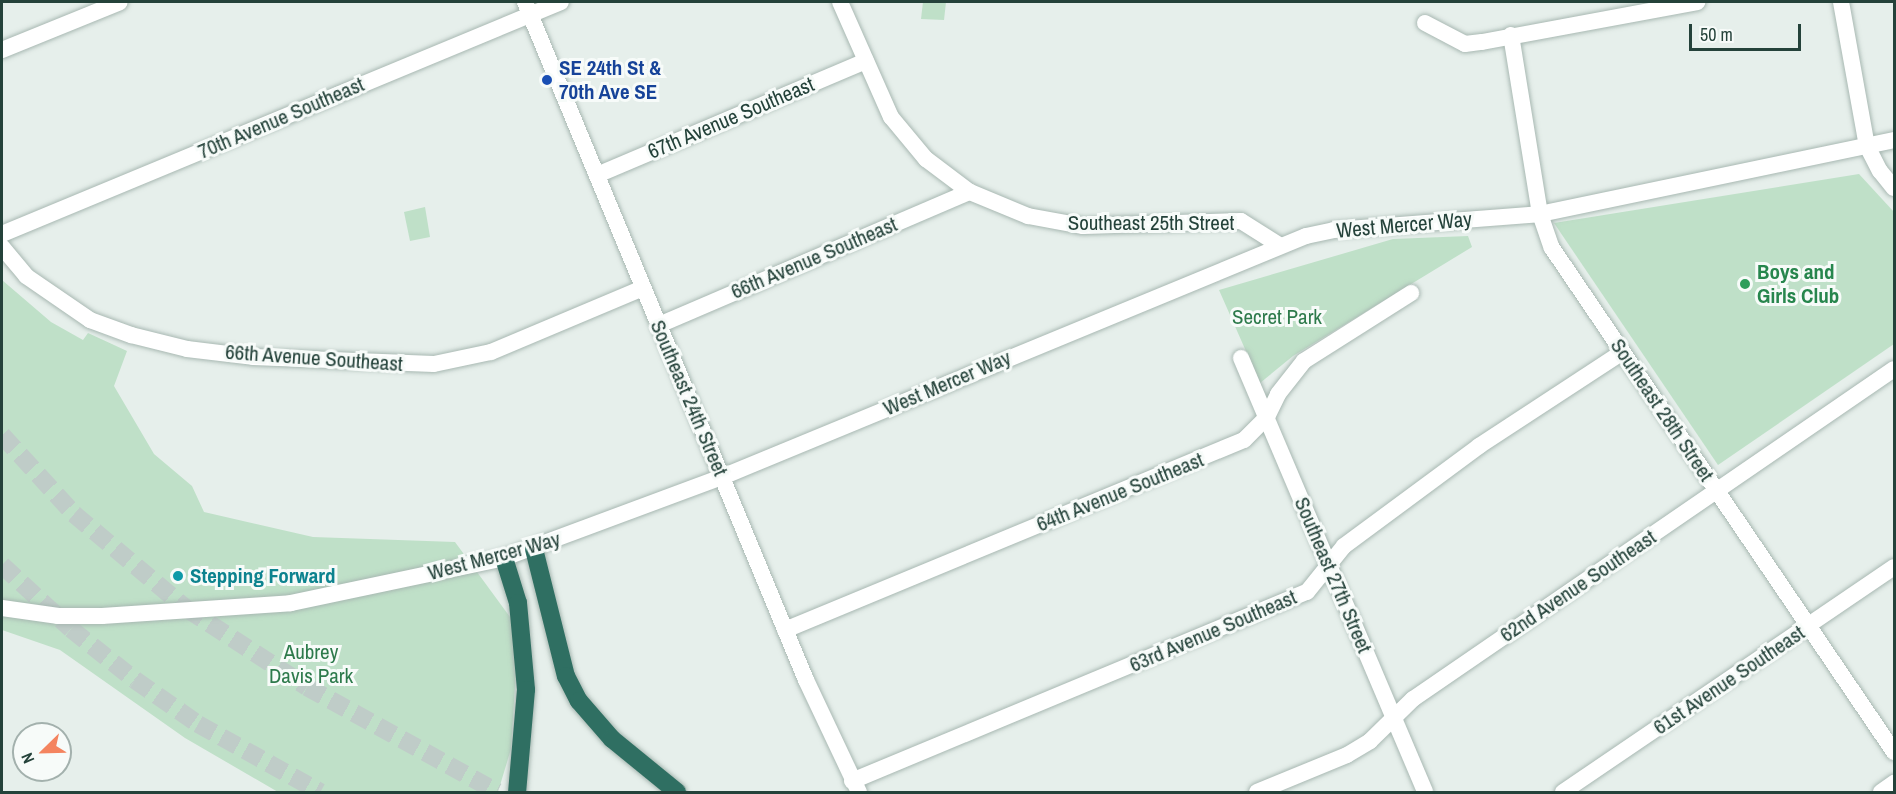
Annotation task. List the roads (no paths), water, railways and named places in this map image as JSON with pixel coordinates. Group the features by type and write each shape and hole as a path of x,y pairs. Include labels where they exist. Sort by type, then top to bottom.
{"highway":[{"path":"534,549 564,667 579,701 612,739 677,792"},
{"path":"504,558 518,603 526,690 517,792"}],"street":[{"path":"2,50 120,2"},
{"name":"70th Avenue Southeast","path":"2,234 527,8 561,2"},
{"name":"Southeast 25th Street","path":"840,2 891,117 926,159 970,192 993,204 1063,224 1241,221 1279,245"},
{"path":"1425,23 1465,44 1697,2"},
{"path":"1841,2 1867,146 1880,171 1894,188"},
{"name":"Southeast 24th Street","path":"527,8 785,630 855,787"},
{"name":"Southeast 28th Street","path":"1511,35 1540,214 1552,248 1621,352 1811,625 1894,752"},
{"name":"67th Avenue Southeast","path":"597,175 866,62"},
{"name":"West Mercer Way","path":"2,608 58,616 102,616 291,603 504,558 534,549 722,477 1279,245 1334,231 1540,214 1894,140"},
{"name":"66th Avenue Southeast","path":"659,325 970,192"},
{"name":"66th Avenue Southeast","path":"2,247 26,276 90,320 131,335 187,349 253,357 434,364 491,352 643,288"},
{"name":"64th Avenue Southeast","path":"785,630 1244,440 1267,417 1278,394 1304,360 1411,293"},
{"name":"63rd Avenue Southeast","path":"855,787 1307,592 1344,546 1479,446 1621,352"},
{"name":"Southeast 27th Street","path":"1241,358 1425,792"},
{"name":"62nd Avenue Southeast","path":"1257,792 1347,755 1370,741 1413,699 1894,369"},
{"name":"61st Avenue Southeast","path":"1563,792 1894,567"},
{"path":"1881,792 1894,783"}],"tunnel":[{"path":"2,435 74,514 187,609 307,687 497,792"},
{"path":"2,565 71,629 135,680 198,724 320,792"}],"place":[{"name":"SE 24th St & 70th Ave SE","path":"547,80"},
{"name":"Boys and Girls Club","path":"1745,284"},
{"name":"Stepping Forward","path":"178,576"}],"park label":[{"name":"Secret Park","path":"1277,317"},
{"name":"Aubrey Davis Park","path":"311,664"}]}
